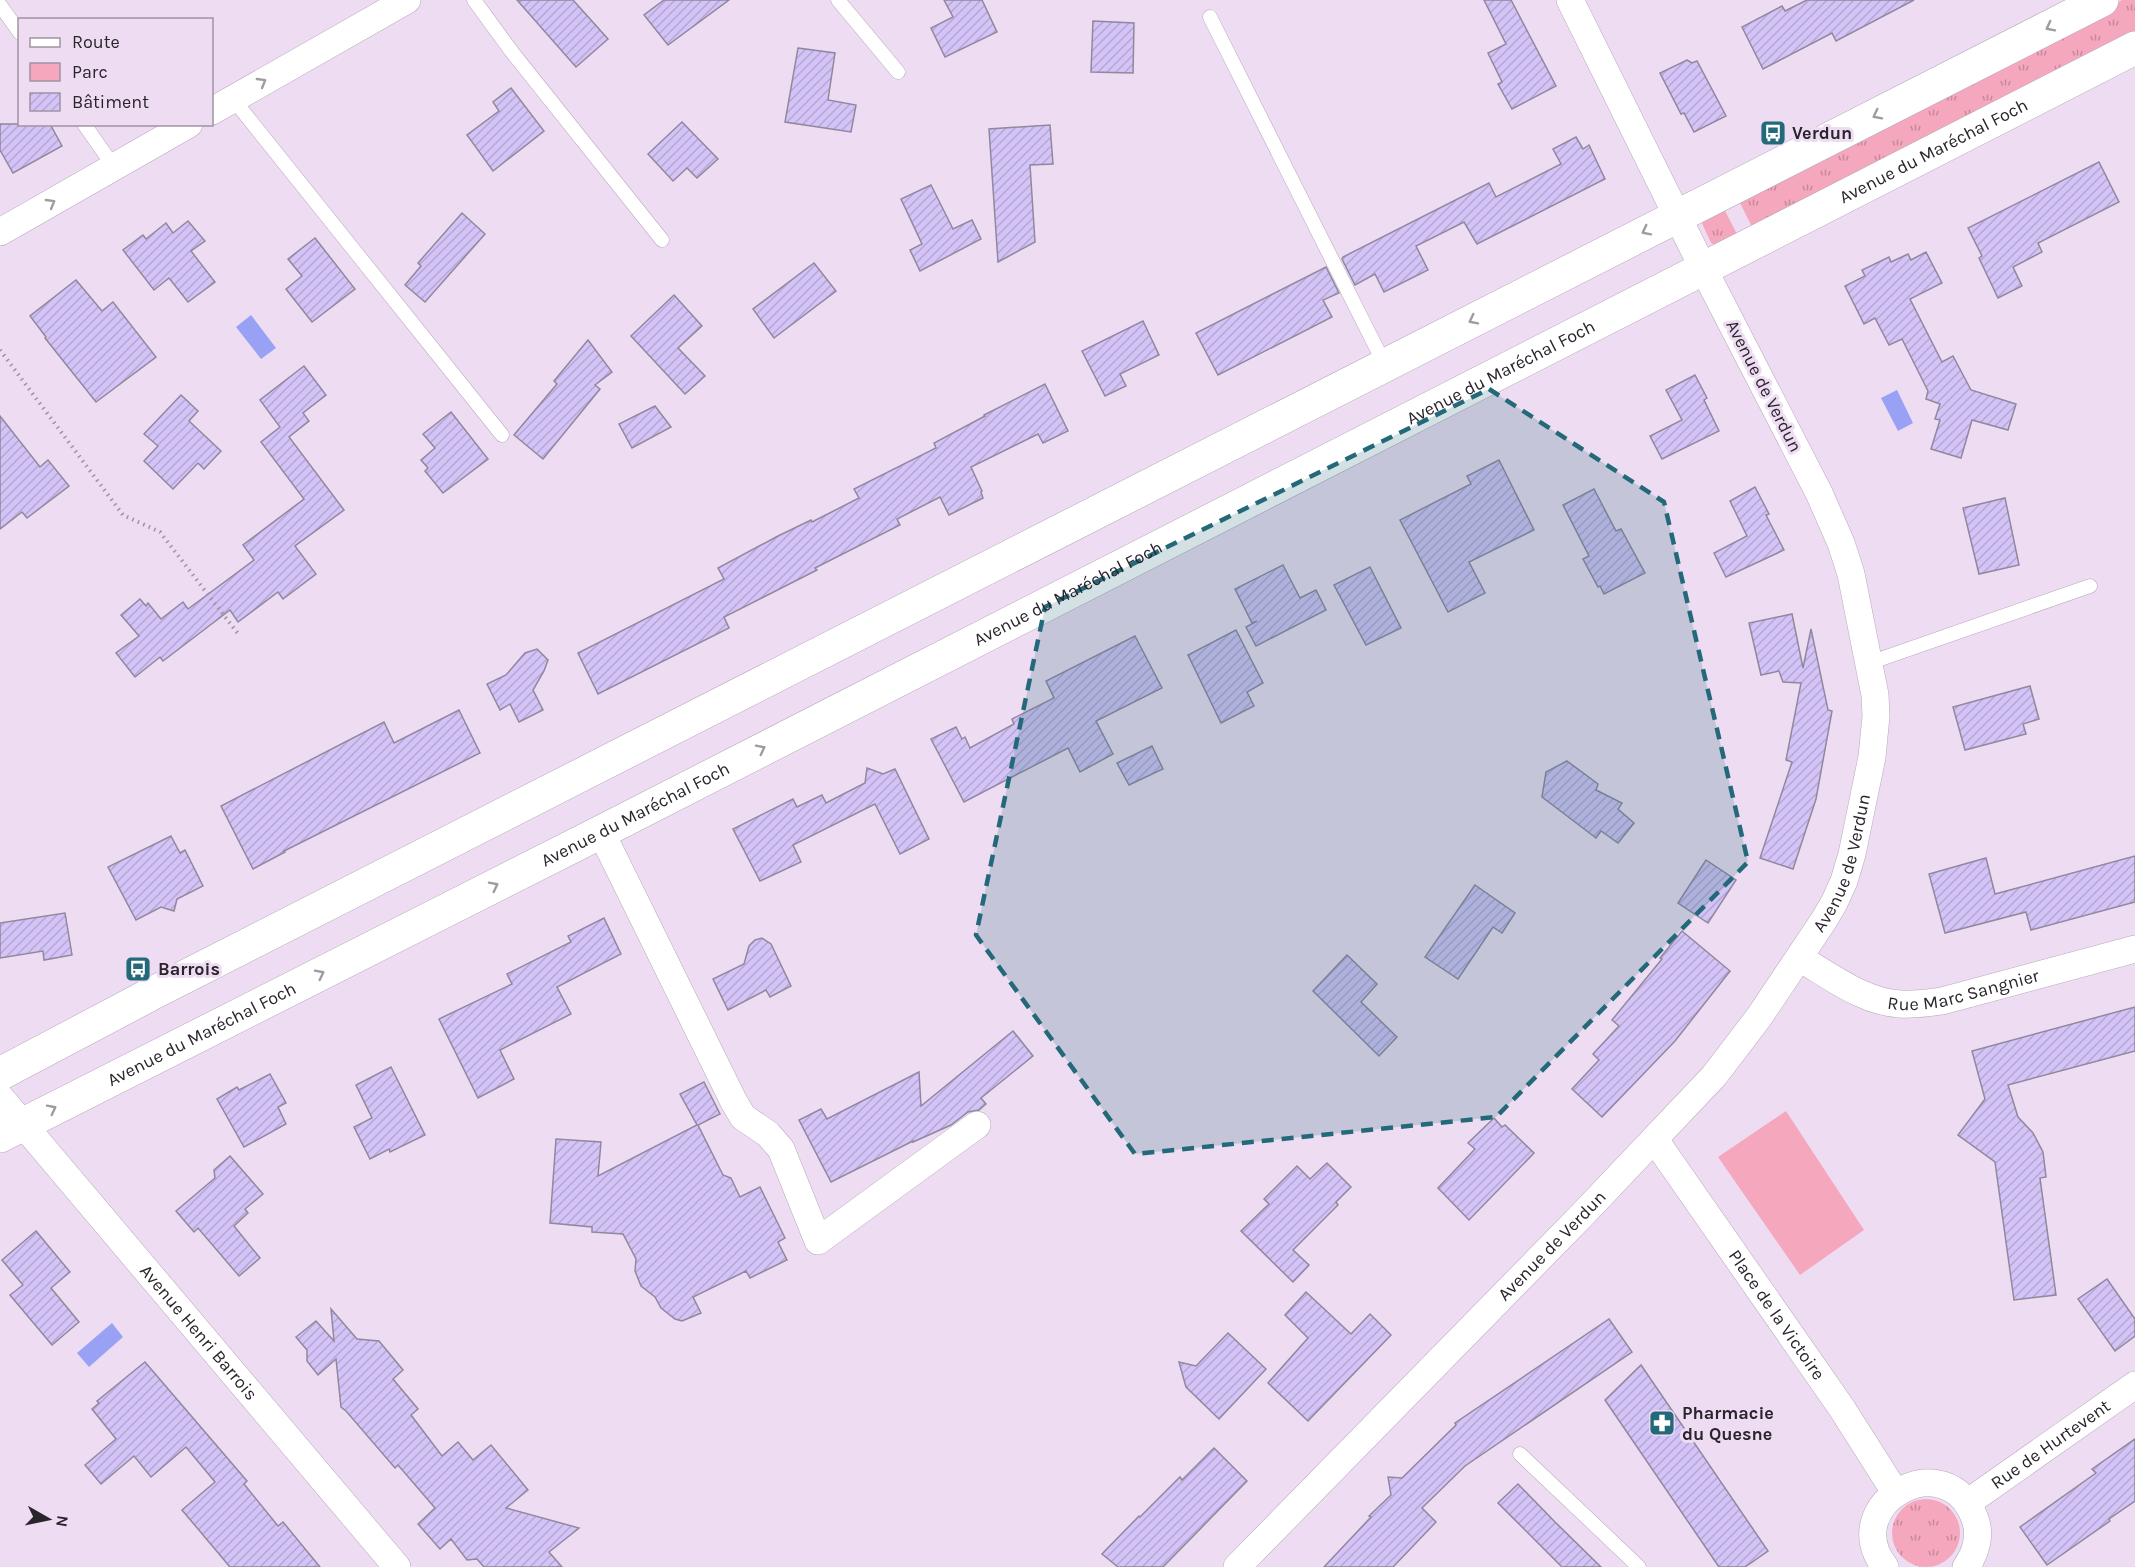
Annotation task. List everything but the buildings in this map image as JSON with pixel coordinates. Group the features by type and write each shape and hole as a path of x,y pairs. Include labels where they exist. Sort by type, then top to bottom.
{"main road":[{"path":"0,1074 153,993 2102,0"},
{"name":"Avenue du Maréchal Foch","path":"11,1130 601,832 2135,48"}],"street":[{"path":"222,105 407,0"},
{"name":"Avenue de Verdun","path":"1237,1567 1655,1140 1722,1066 1759,1017 1834,903 1852,854 1875,734 1875,695 1851,574 1832,519 1703,268 1570,0"},
{"path":"0,232 186,126"},
{"path":"601,832 734,1102 743,1117 768,1134 781,1149 818,1241 977,1125"},
{"name":"Rue Marc Sangnier","path":"1799,958 1865,996 1892,1003 1919,1004 1942,1001 2135,950"},
{"name":"Avenue Henri Barrois","path":"0,1097 11,1130 397,1567"},
{"name":"Place de la Victoire","path":"1655,1140 1841,1407 1895,1492"},
{"name":"Rue de Hurtevent","path":"1967,1503 2135,1385"},
{"path":"1882,1566 1874,1542 1875,1525 1880,1510 1895,1492 1915,1484 1930,1482 1950,1489 1967,1503 1976,1523 1978,1538 1972,1559 1966,1567"}],"lane":[{"path":"474,0 512,52 662,240"},
{"path":"838,0 898,72"},
{"path":"0,6 18,30"},
{"path":"1210,17 1385,365"},
{"path":"222,105 502,435"},
{"path":"85,126 114,167"},
{"path":"1869,663 2090,586"},
{"path":"1520,1454 1639,1567"}],"path":[{"path":"0,350 123,515 160,531 239,635"}],"highlighted area":[{"path":"1489,389 1664,502 1748,862 1496,1117 1135,1154 976,935 1045,607"}],"green space":[{"path":"2122,0 2135,0 2135,37 1754,231 1736,195"},
{"path":"1721,203 1739,238 1716,246 1711,243 1701,221"},
{"path":"1786,1111 1864,1230 1800,1275 1718,1157"},
{"path":"1919,1499 1933,1499 1945,1504 1955,1514 1960,1533 1955,1552 1945,1562 1933,1567 1919,1567 1907,1562 1897,1552 1892,1540 1892,1526 1897,1514 1907,1504"}],"water":[{"path":"251,315 276,348 261,359 236,327"},
{"path":"1897,390 1913,423 1898,431 1881,398"},
{"path":"112,1323 123,1337 89,1367 77,1353"}],"place":[{"name":"Verdun","path":"1773,133"},
{"name":"Barrois","path":"138,969"},
{"name":"Pharmacie du Quesne","path":"1662,1423"}]}
